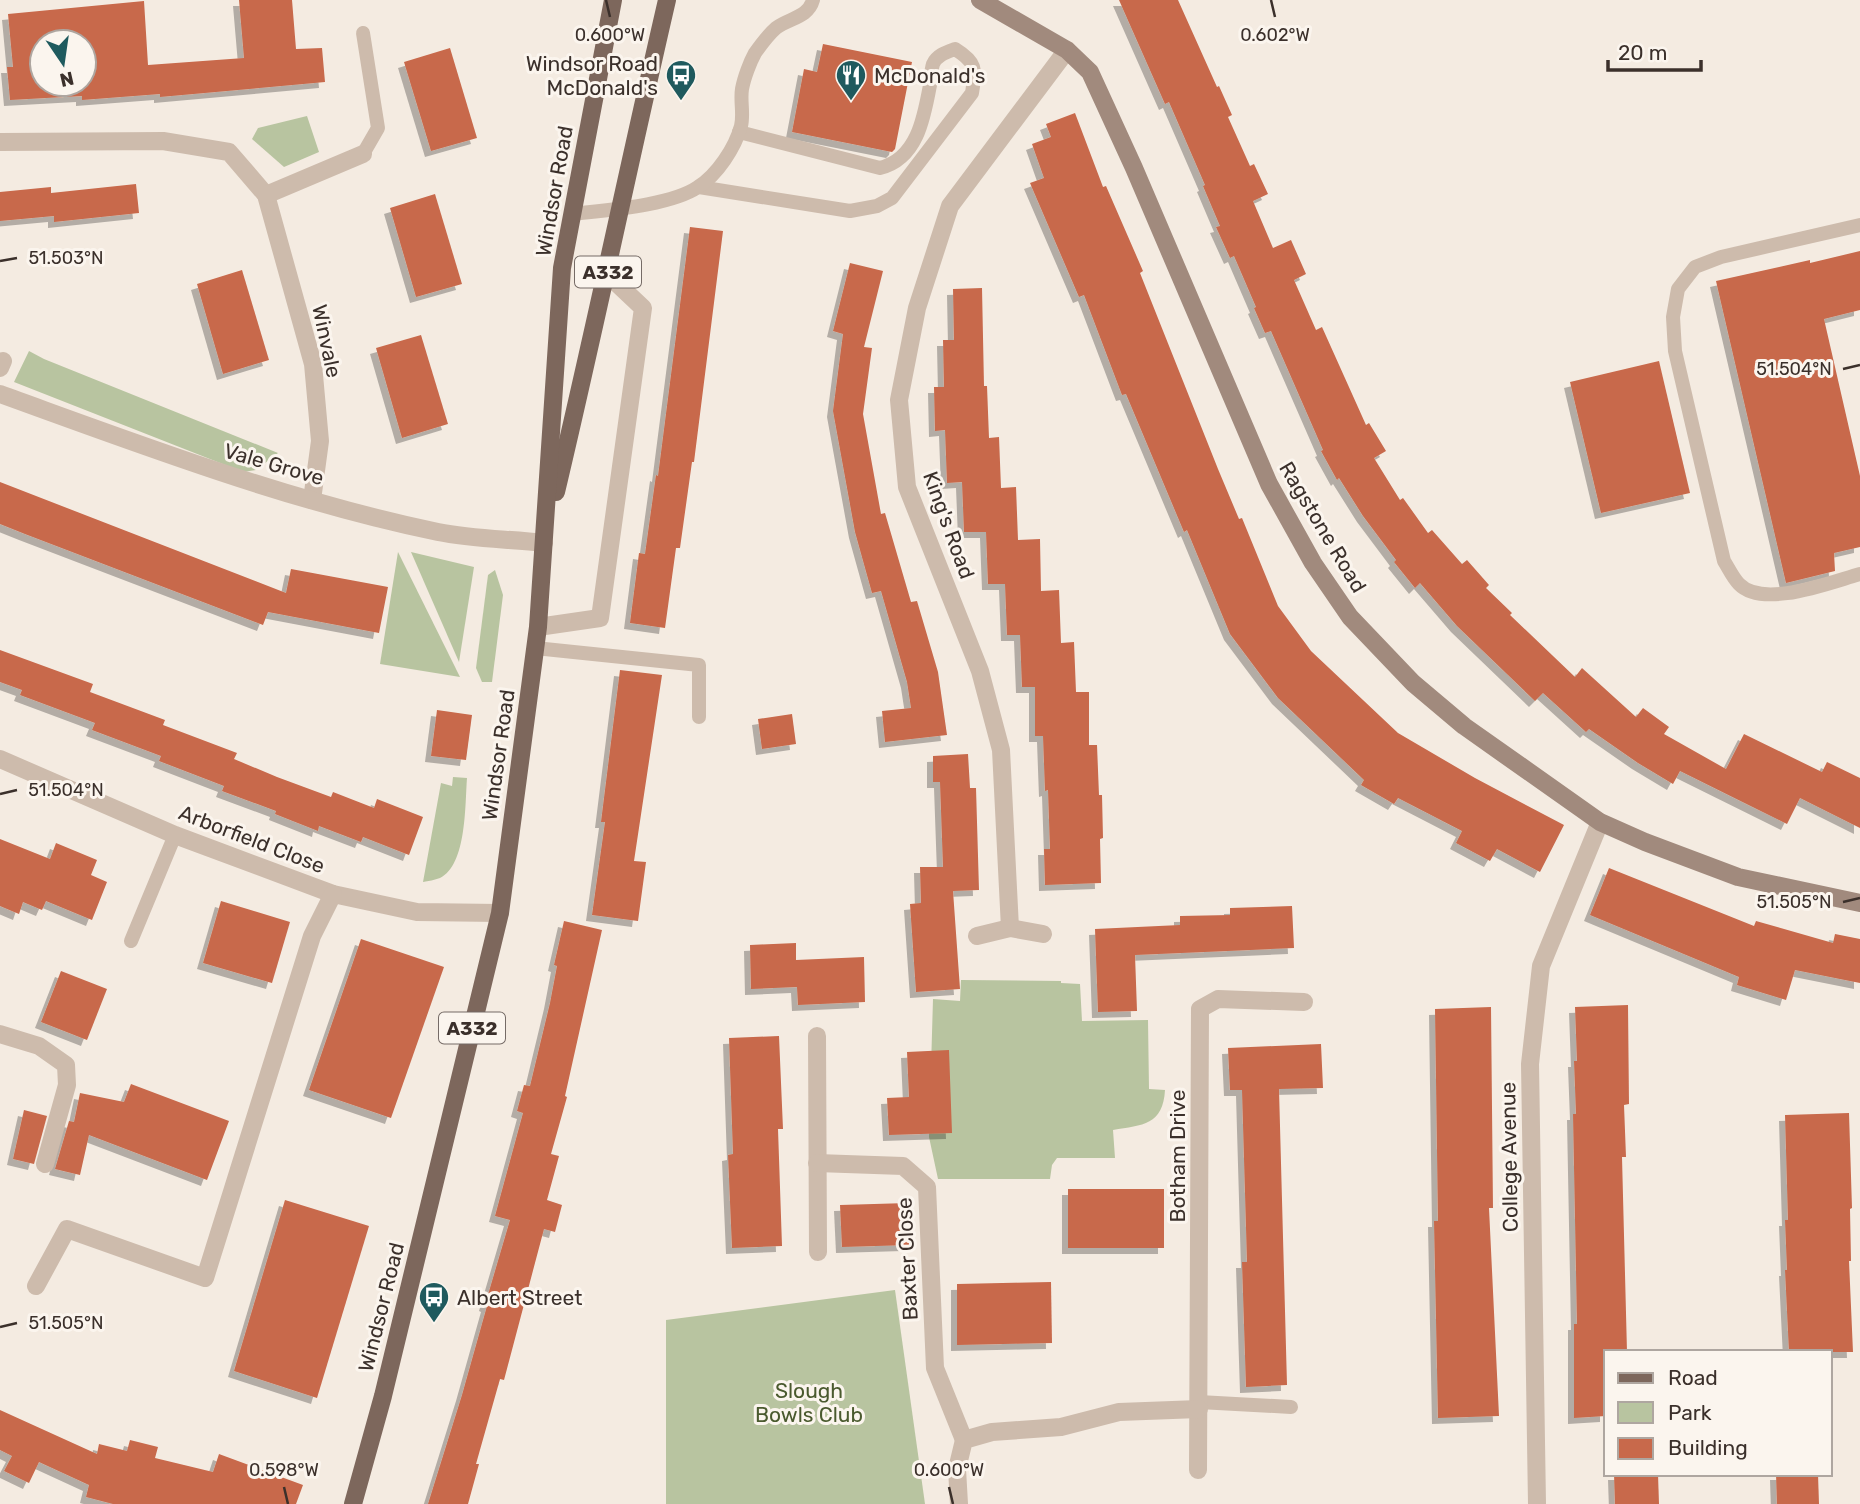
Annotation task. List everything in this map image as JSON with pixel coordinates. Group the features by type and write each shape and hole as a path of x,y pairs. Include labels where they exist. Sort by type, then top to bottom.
{"main road":[{"name":"Windsor Road","path":"353,1504 387,1382 500,913 538,627 562,268 613,0"},
{"name":"A332","path":"544,543 667,0"},
{"name":"Ragstone Road","path":"980,0 1067,50 1090,72 1126,149 1269,484 1313,563 1343,606 1413,683 1464,726 1600,822 1738,877 1860,903"}],"street":[{"name":"King's Road","path":"1010,928 1001,750 980,671 907,487 899,400 917,308 950,206 1067,50"},
{"name":"Winvale","path":"0,142 163,141 229,152 266,195 313,364 320,441 312,500"},
{"path":"266,195 363,154"},
{"path":"538,627 600,618 643,307 607,274"},
{"name":"Vale Grove","path":"0,394 191,464 312,500 440,532 544,543"},
{"name":"Arborfield Close","path":"0,759 175,835 332,894 417,912 500,913"},
{"name":"College Avenue","path":"1537,1504 1530,1064 1541,966 1600,822"},
{"path":"36,1286 67,1228 205,1278 312,936 332,894"},
{"path":"977,936 1010,928 1043,934"},
{"name":"Botham Drive","path":"1198,1470 1200,1009 1218,999 1304,1002"},
{"path":"0,1034 39,1046 66,1065 67,1085 45,1164"},
{"path":"817,1036 818,1252"},
{"name":"Baxter Close","path":"817,1163 903,1166 927,1187 935,1368 964,1440"},
{"path":"959,1504 957,1469 964,1440 992,1432 1061,1427 1119,1412 1199,1406"}],"lane":[{"path":"572,214 618,209 673,198 699,187 729,156 742,124 742,89 755,54 776,29 802,15 812,5 813,0"},
{"path":"363,33 377,128 363,154"},
{"path":"699,187 850,211 877,206 892,198 972,93 975,74 970,59 955,49 943,53 934,61 920,131 904,157 892,165 880,168 739,132"},
{"path":"1860,225 1721,257 1695,267 1678,289 1673,317 1675,351 1724,561 1741,586 1770,596 1860,574"},
{"path":"535,648 699,665 699,717"},
{"path":"131,941 175,835"},
{"path":"1199,1406 1291,1407"}],"green space":[{"path":"307,116 319,152 284,167 252,139 258,128"},
{"path":"29,351 278,453 256,470 243,472 14,382"},
{"path":"398,552 460,677 380,664"},
{"path":"411,552 474,567 459,662"},
{"path":"495,570 503,595 492,682 482,682 476,668 488,575"},
{"path":"453,777 467,778 460,848 449,871 440,878 423,882 441,783 452,786"},
{"path":"961,980 1061,981 1080,984 1082,1021 1148,1020 1149,1089 1165,1090 1156,1117 1142,1124 1113,1130 1115,1158 1057,1158 1052,1165 1050,1179 938,1179 929,1137 933,999 960,1001"},
{"name":"Slough Bowls Club","path":"895,1290 925,1504 666,1504 666,1320"}],"building":[{"path":"239,0 292,0 296,49 322,48 325,82 160,97 160,94 82,100 98,98 98,28 28,28 28,98 46,98 10,100 7,67 13,67 8,14 144,1 148,65 244,58"},
{"path":"1119,0 1178,0 1232,115 1228,117 1250,166 1254,164 1268,194 1253,201 1273,248 1291,240 1306,274 1294,280 1316,330 1322,327 1366,425 1369,423 1386,451 1374,458 1400,500 1403,498 1428,533 1432,530 1462,564 1467,560 1489,585 1486,588 1512,613 1510,615 1575,677 1582,668 1636,717 1643,708 1669,727 1664,734 1726,769 1744,734 1822,772 1827,762 1860,778 1860,828 1800,798 1787,824 1680,771 1673,784 1589,729 1586,732 1543,693 1535,701 1457,626 1420,583 1415,588 1394,562 1396,560 1339,478 1337,480 1321,451 1323,450 1271,331 1265,333 1234,256 1230,258 1216,227 1220,226 1203,186 1205,185 1169,102 1165,104"},
{"name":"McDonald's","path":"823,44 912,62 895,149 892,152 792,132 804,69 817,72"},
{"path":"450,48 477,138 431,151 404,62"},
{"path":"1075,113 1103,187 1106,186 1143,271 1140,273 1218,469 1239,519 1242,518 1278,606 1311,651 1398,733 1564,825 1540,872 1497,849 1490,861 1456,843 1462,831 1398,798 1394,804 1361,785 1364,780 1278,698 1230,634 1126,394 1122,395 1084,295 1079,297 1030,183 1044,178 1032,144 1051,137 1046,124"},
{"path":"136,184 139,213 54,222 54,216 0,221 0,192 51,187 51,193"},
{"path":"435,194 462,284 416,297 390,208"},
{"path":"690,227 723,231 694,462 680,548 676,548 665,628 630,623 639,553 645,554 656,475 658,476"},
{"path":"1860,251 1860,310 1824,319 1860,476 1860,547 1834,553 1835,571 1786,583 1716,281"},
{"path":"850,263 883,271 864,347 872,348 863,414 881,514 885,513 911,602 917,601 938,672 947,735 885,742 882,711 911,708 907,682 881,591 872,593 855,532 833,411 843,334 833,331"},
{"path":"242,270 269,360 223,374 197,284"},
{"path":"982,288 984,386 987,386 989,438 999,437 1001,488 1016,487 1018,540 1040,539 1041,591 1059,590 1061,643 1074,642 1076,692 1089,692 1089,745 1097,745 1099,795 1102,795 1101,883 1045,885 1044,849 1050,849 1048,790 1045,791 1043,736 1035,736 1035,687 1022,687 1020,635 1007,635 1005,584 988,584 986,532 964,532 962,482 947,483 945,430 935,431 934,387 944,387 943,340 954,340 953,289"},
{"path":"421,335 448,424 402,438 376,348"},
{"path":"1659,361 1690,493 1601,513 1570,382"},
{"path":"0,482 286,593 291,569 388,587 379,633 268,612 263,625 25,534 0,524"},
{"path":"0,650 93,684 90,692 165,720 163,725 237,753 234,759 277,777 331,797 333,792 374,808 377,799 423,817 409,855 363,837 361,842 319,826 318,831 275,814 276,811 222,791 224,786 159,761 161,756 92,730 95,723 20,695 22,690 0,682"},
{"path":"620,670 662,675 634,861 646,862 638,921 592,915 605,822 601,822"},
{"path":"437,710 472,715 466,760 431,756"},
{"path":"792,714 796,744 762,749 758,719"},
{"path":"968,754 970,788 976,788 979,890 953,891 960,989 916,992 910,904 921,903 920,867 943,867 940,782 933,782 933,756"},
{"path":"0,839 50,859 56,843 97,860 91,875 107,882 92,920 46,901 42,910 23,902 19,914 0,906"},
{"path":"1609,868 1754,926 1756,921 1833,943 1835,934 1860,939 1860,983 1795,970 1786,1000 1737,985 1739,977 1590,915"},
{"path":"221,901 290,922 272,983 203,963"},
{"path":"1292,906 1294,948 1135,955 1137,1011 1098,1012 1095,929 1180,925 1180,916 1230,915 1230,908"},
{"path":"564,921 602,930 565,1096 567,1097 551,1154 559,1156 547,1200 562,1205 555,1232 544,1229 504,1380 500,1379 476,1464 479,1464 468,1504 428,1504 462,1395 510,1220 495,1216 523,1113 517,1111 524,1085 530,1086 550,1003 557,966 554,965"},
{"path":"361,939 444,967 391,1118 309,1090"},
{"path":"796,943 796,960 864,957 865,1002 798,1005 797,987 751,989 750,945"},
{"path":"61,971 107,989 87,1040 41,1022"},
{"path":"1628,1005 1629,1104 1624,1105 1626,1157 1622,1157 1627,1350 1604,1350 1604,1416 1574,1418 1574,1324 1577,1324 1573,1114 1576,1114 1574,1061 1577,1061 1575,1007"},
{"path":"1491,1007 1493,1208 1489,1208 1499,1416 1438,1418 1434,1221 1438,1221 1435,1009"},
{"path":"779,1036 783,1129 778,1129 782,1246 732,1248 728,1155 733,1154 729,1038"},
{"path":"1321,1044 1323,1088 1279,1089 1287,1385 1246,1387 1242,1262 1247,1262 1242,1090 1230,1090 1228,1048"},
{"path":"949,1050 952,1133 889,1135 887,1098 909,1097 907,1052"},
{"path":"131,1084 229,1121 207,1180 89,1135 80,1175 55,1169 69,1121 74,1122 80,1093 124,1102"},
{"path":"24,1110 47,1116 34,1164 13,1159"},
{"path":"1849,1113 1852,1208 1849,1261 1853,1352 1789,1350 1785,1270 1785,1220 1788,1220 1785,1115"},
{"path":"1068,1189 1164,1189 1164,1248 1068,1248"},
{"path":"285,1200 369,1226 317,1398 234,1371"},
{"path":"908,1203 909,1245 842,1247 840,1205"},
{"path":"1051,1282 1052,1343 957,1345 957,1284"},
{"path":"0,1410 97,1454 99,1444 127,1451 130,1440 158,1447 155,1458 213,1472 219,1454 303,1485 296,1504 113,1504 86,1497 89,1485 39,1462 29,1483 4,1471 12,1456 0,1450"},
{"path":"1614,1476 1658,1476 1659,1504 1615,1504"},
{"path":"1776,1476 1818,1476 1819,1504 1777,1504"}],"place":[{"name":"Windsor Road McDonald's","path":"681,102"},
{"name":"McDonald's","path":"851,102"},
{"name":"Albert Street","path":"434,1324"}]}
